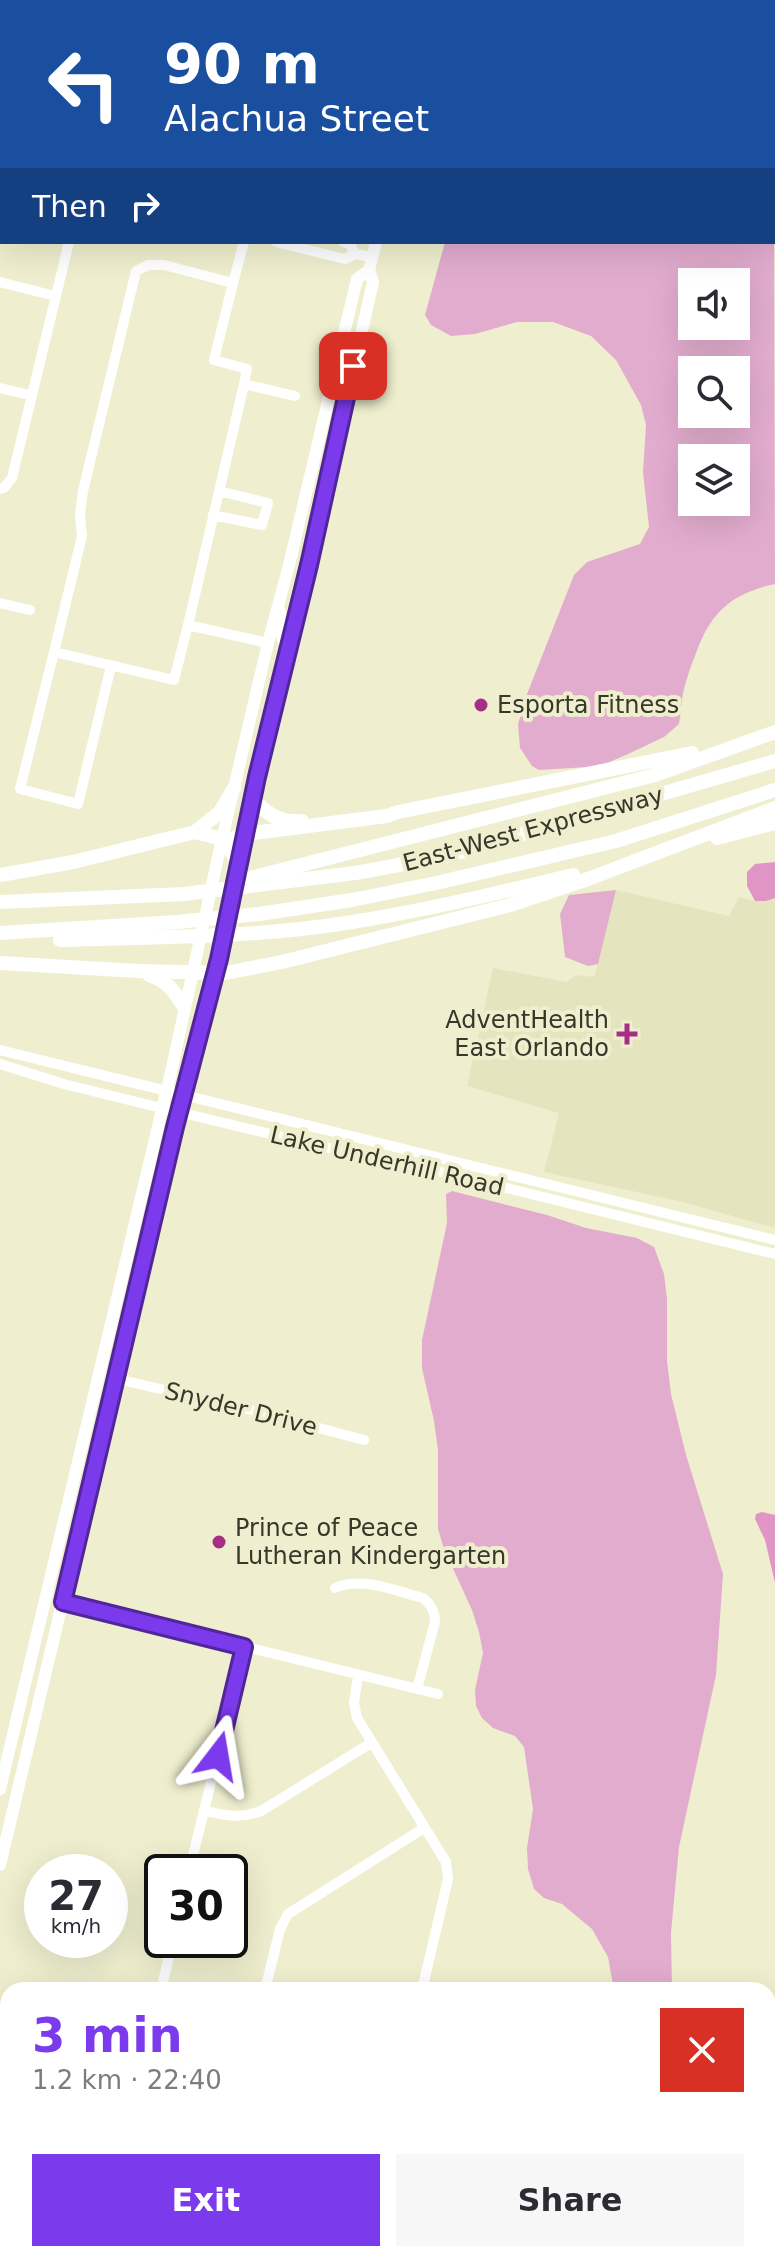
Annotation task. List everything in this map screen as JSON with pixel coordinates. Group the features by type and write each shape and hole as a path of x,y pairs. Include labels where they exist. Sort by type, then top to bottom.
{"highway":[{"path":"262,881 655,775 775,734"},
{"path":"223,842 245,834 387,816 775,734"},
{"name":"East-West Expressway","path":"0,902 184,894 262,881 355,873 443,857 775,761"},
{"path":"0,875 73,862 195,832 220,812 234,788"},
{"name":"East-West Expressway","path":"0,933 177,922 352,900 616,841 775,790"},
{"path":"253,798 265,812 291,822 398,812"},
{"path":"0,963 225,973 282,962 510,905 775,808"},
{"path":"25,933 51,940 171,937 344,924 556,880 775,823"},
{"path":"195,832 223,842 234,855 238,867"},
{"path":"138,971 172,987 184,1007"}],"main road":[{"path":"0,1865 179,1112 215,973 373,282 370,264 375,244"},
{"path":"0,1789 167,1090 268,643 357,279 370,264"},
{"path":"278,607 282,617 282,641 288,648"},
{"path":"268,643 277,653 281,678"},
{"path":"109,1328 112,1346 108,1362 117,1379"},
{"path":"93,1399 100,1416 90,1458 95,1463"},
{"path":"57,1549 59,1569 55,1584 63,1602"},
{"path":"43,1610 49,1614 50,1623 45,1645 47,1667"}],"street":[{"path":"0,489 12,478 68,244"},
{"path":"54,652 174,680 247,369 214,360 243,244"},
{"path":"284,244 345,259 355,254"},
{"path":"350,244 355,254 370,264"},
{"path":"111,666 78,804 20,789 82,536 80,515 83,491 136,271 148,265 164,265 233,283"},
{"path":"0,282 55,296"},
{"path":"244,384 295,396"},
{"path":"0,388 30,395"},
{"path":"213,515 262,525 268,503 219,491"},
{"path":"0,603 30,610"},
{"path":"188,625 268,643"},
{"name":"Lake Underhill Road","path":"0,1050 775,1240"},
{"name":"Lake Underhill Road","path":"0,1064 64,1084 775,1254"},
{"path":"603,1212 606,1198"},
{"name":"Snyder Drive","path":"117,1379 364,1440"},
{"path":"335,1588 360,1582 423,1598 430,1604 435,1613 435,1622 417,1689"},
{"path":"63,1602 438,1694"},
{"path":"193,1854 244,1647"},
{"path":"358,1675 354,1703 357,1718 446,1862 448,1879 424,1982"},
{"path":"204,1810 244,1818 261,1811 371,1743"},
{"path":"267,1982 280,1929 288,1914 424,1828"},
{"path":"163,1982 169,1958"}],"shaded area":[{"path":"444,244 774,244 775,584 746,593 715,617 688,674 679,724 664,737 607,763 588,767 539,770 532,766 520,748 518,724 527,694 574,575 587,562 640,544 649,527 643,472 646,425 641,405 616,360 591,336 553,322 517,322 475,334 451,336 431,325 425,315"},
{"path":"775,862 775,898 755,901 747,886 747,872 755,864"},
{"name":"AdventHealth East Orlando","path":"616,890 729,916 739,897 755,901 775,898 775,1228 683,1202 544,1172 559,1113 467,1086 493,968 567,982 576,975 594,977"},
{"path":"616,890 598,964 588,966 565,957 560,914 569,895"},
{"path":"452,1191 586,1228 637,1238 654,1247 664,1274 671,1394 686,1455 723,1574 716,1675 679,1847 671,1933 672,1982 613,1982 608,1957 592,1929 562,1904 544,1898 534,1889 528,1869 527,1848 533,1809 524,1747 515,1736 493,1728 482,1718 476,1706 475,1690 483,1653 472,1610 438,1529 438,1450 422,1368 422,1340 447,1223 446,1194"},
{"path":"756,1514 775,1515 775,1583 765,1540 755,1519"}],"place":[{"name":"Esporta Fitness","path":"481,705"},
{"name":"AdventHealth East Orlando","path":"627,1034"},
{"name":"Prince of Peace Lutheran Kindergarten","path":"219,1542"}],"route":[{"path":"218,1756 244,1647 63,1602 175,1127 219,959 257,777 309,565 353,366"}]}
